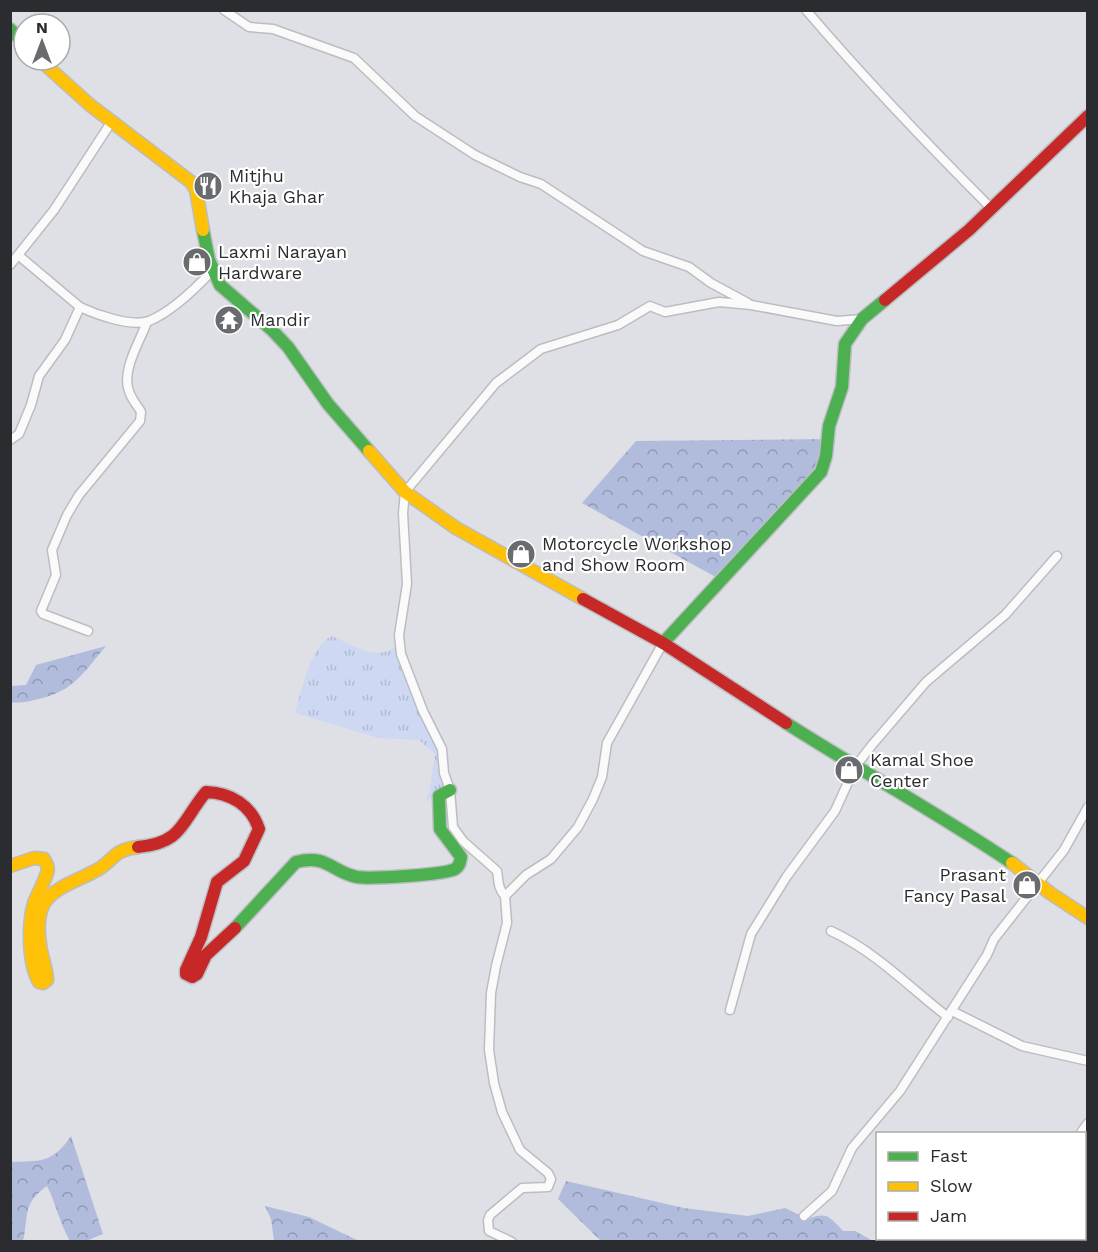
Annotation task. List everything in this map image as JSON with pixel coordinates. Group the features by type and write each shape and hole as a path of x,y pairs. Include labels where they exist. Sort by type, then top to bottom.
{"main road":[{"path":"53,72 90,105 194,186 212,271 220,285 288,347 328,404 405,492 456,528 663,643 855,767 960,828 1088,918"},
{"path":"663,643 821,472 826,456 829,426 842,387 845,344 862,319 992,209 1088,116"},
{"path":"10,866 30,857 42,857 47,861 48,867 32,908 29,933 34,976 43,983 48,976 38,944 38,921 52,893 74,879 98,870 119,851 165,842 185,824 206,792 214,792 238,802 252,811 259,829 244,861 217,882 201,937 186,970 186,974 192,977 197,974 206,955 250,914 296,862 306,858 318,858 356,877 369,878 449,872 455,869 460,864 461,857 440,829 438,814 439,796 450,790"}],"street":[{"path":"224,10 249,27 273,28 354,58 415,116 475,155 520,177 541,184 643,251 689,267 711,283 751,305"},
{"path":"806,10 918,134 992,209"},
{"path":"10,265 54,210 111,121"},
{"path":"18,255 80,307 121,321 147,322"},
{"path":"87,632 41,611 56,574 52,550 79,495 140,421 141,412 128,391 127,377 132,357 147,322 182,299 212,271"},
{"path":"512,1242 489,1231 490,1215 522,1188 548,1187 551,1179 548,1173 520,1150 502,1112 494,1083 489,1050 491,993 507,923 506,896 500,890 497,871 463,841 453,827 450,790 444,773 442,749 423,711 399,644 407,584 403,513 405,492 496,382 541,349 618,325 650,306 665,312 719,302 751,305 837,321 862,319"},
{"path":"10,440 19,434 31,405 39,376 64,340 80,307"},
{"path":"730,1010 751,934 787,876 835,811 855,767 926,681 1005,615 1057,556"},
{"path":"506,896 526,875 551,859 578,827 593,800 602,777 607,743 663,643"},
{"path":"804,1216 832,1191 852,1148 900,1091 987,955 994,939 1064,850 1088,807"},
{"path":"831,931 871,955 950,1014 1022,1046 1088,1061"}],"green space":[{"path":"827,439 825,464 721,580 582,503 636,441"},
{"path":"332,636 374,653 391,650 399,644 442,749 450,790 426,801 435,754 419,740 378,738 295,713 312,659 324,641"},
{"path":"106,646 70,686 51,695 18,703 11,702 11,686 26,685 36,665"},
{"path":"71,1136 103,1234 86,1241 70,1241 47,1186 30,1204 23,1241 11,1241 11,1162 46,1159 58,1151"},
{"path":"566,1181 684,1208 748,1216 785,1208 808,1219 828,1217 843,1231 855,1231 873,1241 601,1241 558,1199"},
{"path":"265,1206 309,1217 359,1241 274,1241 271,1219"}],"traffic: fast":[{"path":"203,230 209,260 220,285 288,347 328,404 369,451"},
{"path":"663,643 821,472 826,456 829,426 842,387 845,344 862,319 885,300"},
{"path":"786,723 1012,863"},
{"path":"235,928 296,862 315,860 357,877 423,875 455,869 461,857 440,829 439,796 450,790"}],"traffic: slow":[{"path":"53,72 90,105 191,182 196,190 203,230"},
{"path":"369,451 405,492 456,528 583,599"},
{"path":"10,866 34,858 44,859 47,866 46,877 34,903 30,932 35,974 39,982 43,983 47,980 47,976 39,927 40,913 44,903 60,889 101,868 123,851 138,847"},
{"path":"1012,863 1050,893 1088,918"}],"traffic: jam":[{"path":"885,300 969,230 1088,116"},
{"path":"583,599 663,643 786,723"},
{"path":"138,847 153,845 173,836 206,792 232,798 245,807 251,813 259,829 244,861 217,882 201,937 186,974 192,977 197,974 206,955 235,928"}],"place":[{"name":"Mitjhu Khaja Ghar","path":"208,186"},
{"name":"Laxmi Narayan Hardware","path":"197,262"},
{"name":"Mandir","path":"229,320"},
{"name":"Motorcycle Workshop and Show Room","path":"521,554"},
{"name":"Kamal Shoe Center","path":"849,770"},
{"name":"Prasant Fancy Pasal","path":"1027,885"}]}
